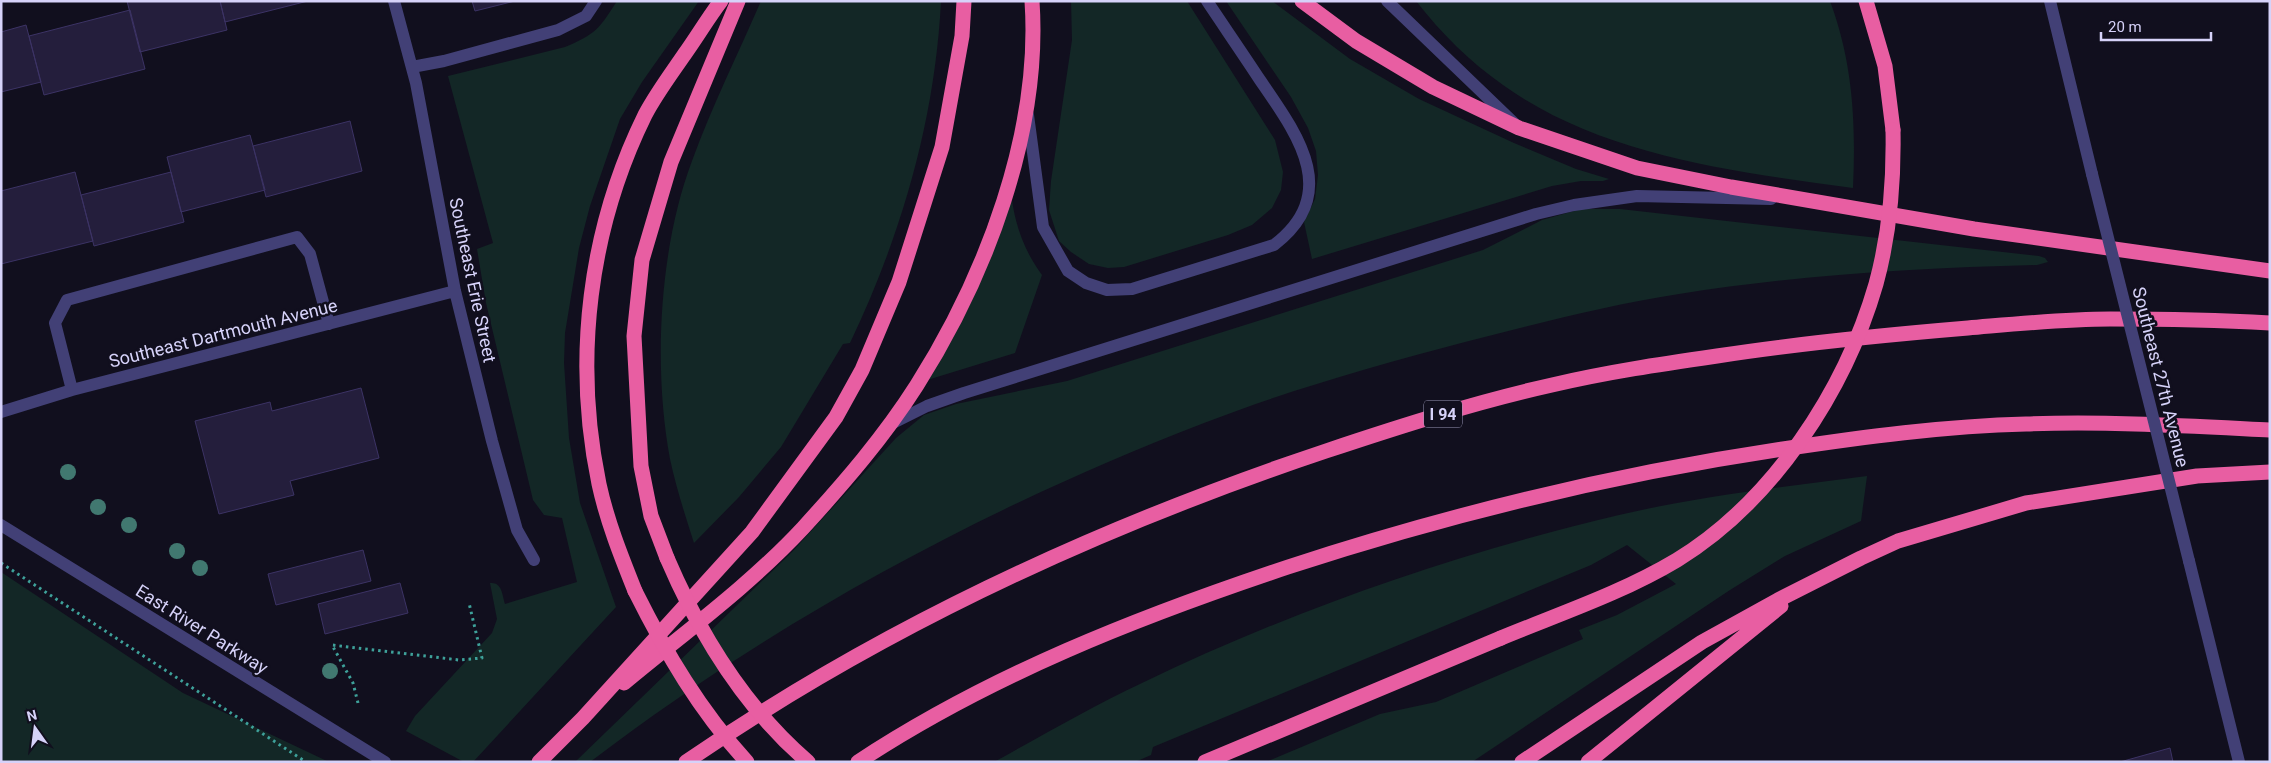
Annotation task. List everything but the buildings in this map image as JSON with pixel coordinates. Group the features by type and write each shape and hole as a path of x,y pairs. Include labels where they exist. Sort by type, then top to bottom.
{"highway":[{"path":"721,1 646,113 629,151 610,205 596,258 589,308 586,363 589,420 599,484 616,543 635,591 657,635 686,684 712,722 747,762"},
{"path":"738,1 728,30 684,126 670,162 642,260 634,336 641,466 651,516 666,558 691,611 728,673 749,701 808,762"},
{"path":"539,762 582,718 752,532 836,417 862,370 899,282 940,154 962,36 964,1"},
{"path":"582,718 759,570 802,529 869,452 917,385 976,275 1010,181 1027,105 1031,75 1032,1"},
{"path":"1302,1 1356,41 1432,87 1519,128 1637,168 1798,199 1974,229 2270,271"},
{"path":"1205,762 1645,577 1677,560 1710,537 1764,485 1806,433 1832,392 1866,317 1876,282 1891,207 1893,130 1885,66 1866,1"},
{"name":"I 94","path":"686,762 732,730 903,632 1053,557 1116,529 1273,469 1381,432 1489,400 1611,372 1775,346 1846,338 2074,320 2109,319 2270,323"},
{"path":"858,762 980,692 1090,639 1213,591 1426,524 1576,486 1761,452 1831,442 1959,428 2025,424 2097,423 2270,430"},
{"path":"1522,762 1695,647 1814,581 1898,542 2026,503 2197,476 2270,472"},
{"path":"1588,762 1814,581"}],"street":[{"name":"Southeast Erie Street","path":"394,1 412,67 455,291 492,441 517,530 534,560"},
{"path":"412,67 444,61 558,30 586,16 596,1"},
{"path":"1027,105 1043,227 1068,271 1086,283 1107,290 1132,288 1274,245 1291,232 1302,210 1309,190 1308,166 1299,139 1287,118 1207,1"},
{"path":"1387,1 1519,128"},
{"name":"Southeast 27th Avenue","path":"2050,1 2239,762"},
{"path":"889,426 927,406 964,393 1536,214 1574,205 1637,196 1695,199 1798,199"},
{"path":"72,390 55,323 67,300 297,237 310,254 329,324"},
{"name":"Southeast Dartmouth Avenue","path":"1,412 72,390 455,291"},
{"name":"East River Parkway","path":"1,525 385,762"}],"path":[{"path":"1,563 306,762"},
{"path":"358,703 352,682 332,645 459,660 482,658 470,603"}],"green space":[{"path":"617,1 699,1 642,82 620,119 590,206 579,248 565,333 564,363 569,438 580,503 616,607 473,762 464,762 406,731 415,716 492,633 497,619 490,583 497,584 505,604 577,582 562,518 544,515 533,500 486,303 477,249 493,243 448,76 565,47 596,30"},
{"path":"761,1 941,1 937,46 923,134 900,219 885,261 850,343 843,344 781,447 739,497 694,543 672,470 665,424 661,348 662,308 666,270 672,231 692,161"},
{"path":"1071,1 1187,1 1275,140 1283,172 1281,190 1272,208 1252,225 1228,235 1124,267 1108,268 1089,264 1059,241 1049,210 1051,181 1072,40"},
{"path":"1226,1 1272,1 1350,59 1419,99 1514,143 1576,169 1609,179 1552,186 1312,259 1304,222 1315,199 1318,175 1316,151 1308,128 1291,97"},
{"path":"1416,1 1830,1 1844,47 1851,93 1854,140 1853,188 1763,175 1671,157 1626,145 1583,129 1542,109 1503,85 1479,67 1456,46"},
{"path":"1012,200 1022,239 1042,275 1015,353 924,381"},
{"path":"1581,209 1620,209 2039,256 2045,258 2048,262 2037,265 1902,270 1812,277 1723,287 1652,298 1572,315 1465,342 1367,369 1268,400 1204,423 1123,456 1042,491 963,530 809,614 661,710 590,762 575,762 792,552 896,438 924,415 956,404 1067,381 1483,250 1542,220"},
{"path":"1867,476 1861,521 1785,556 1730,590 1472,762 1266,762 1380,714 1436,702 1583,639 1579,630 1617,615 1676,584 1627,545 1591,565 1153,747 1151,755 1135,762 994,762 1067,721 1199,656 1316,608 1436,566 1558,530 1650,508 1680,502"},
{"path":"1,572 183,693 329,762 1,762"}]}
